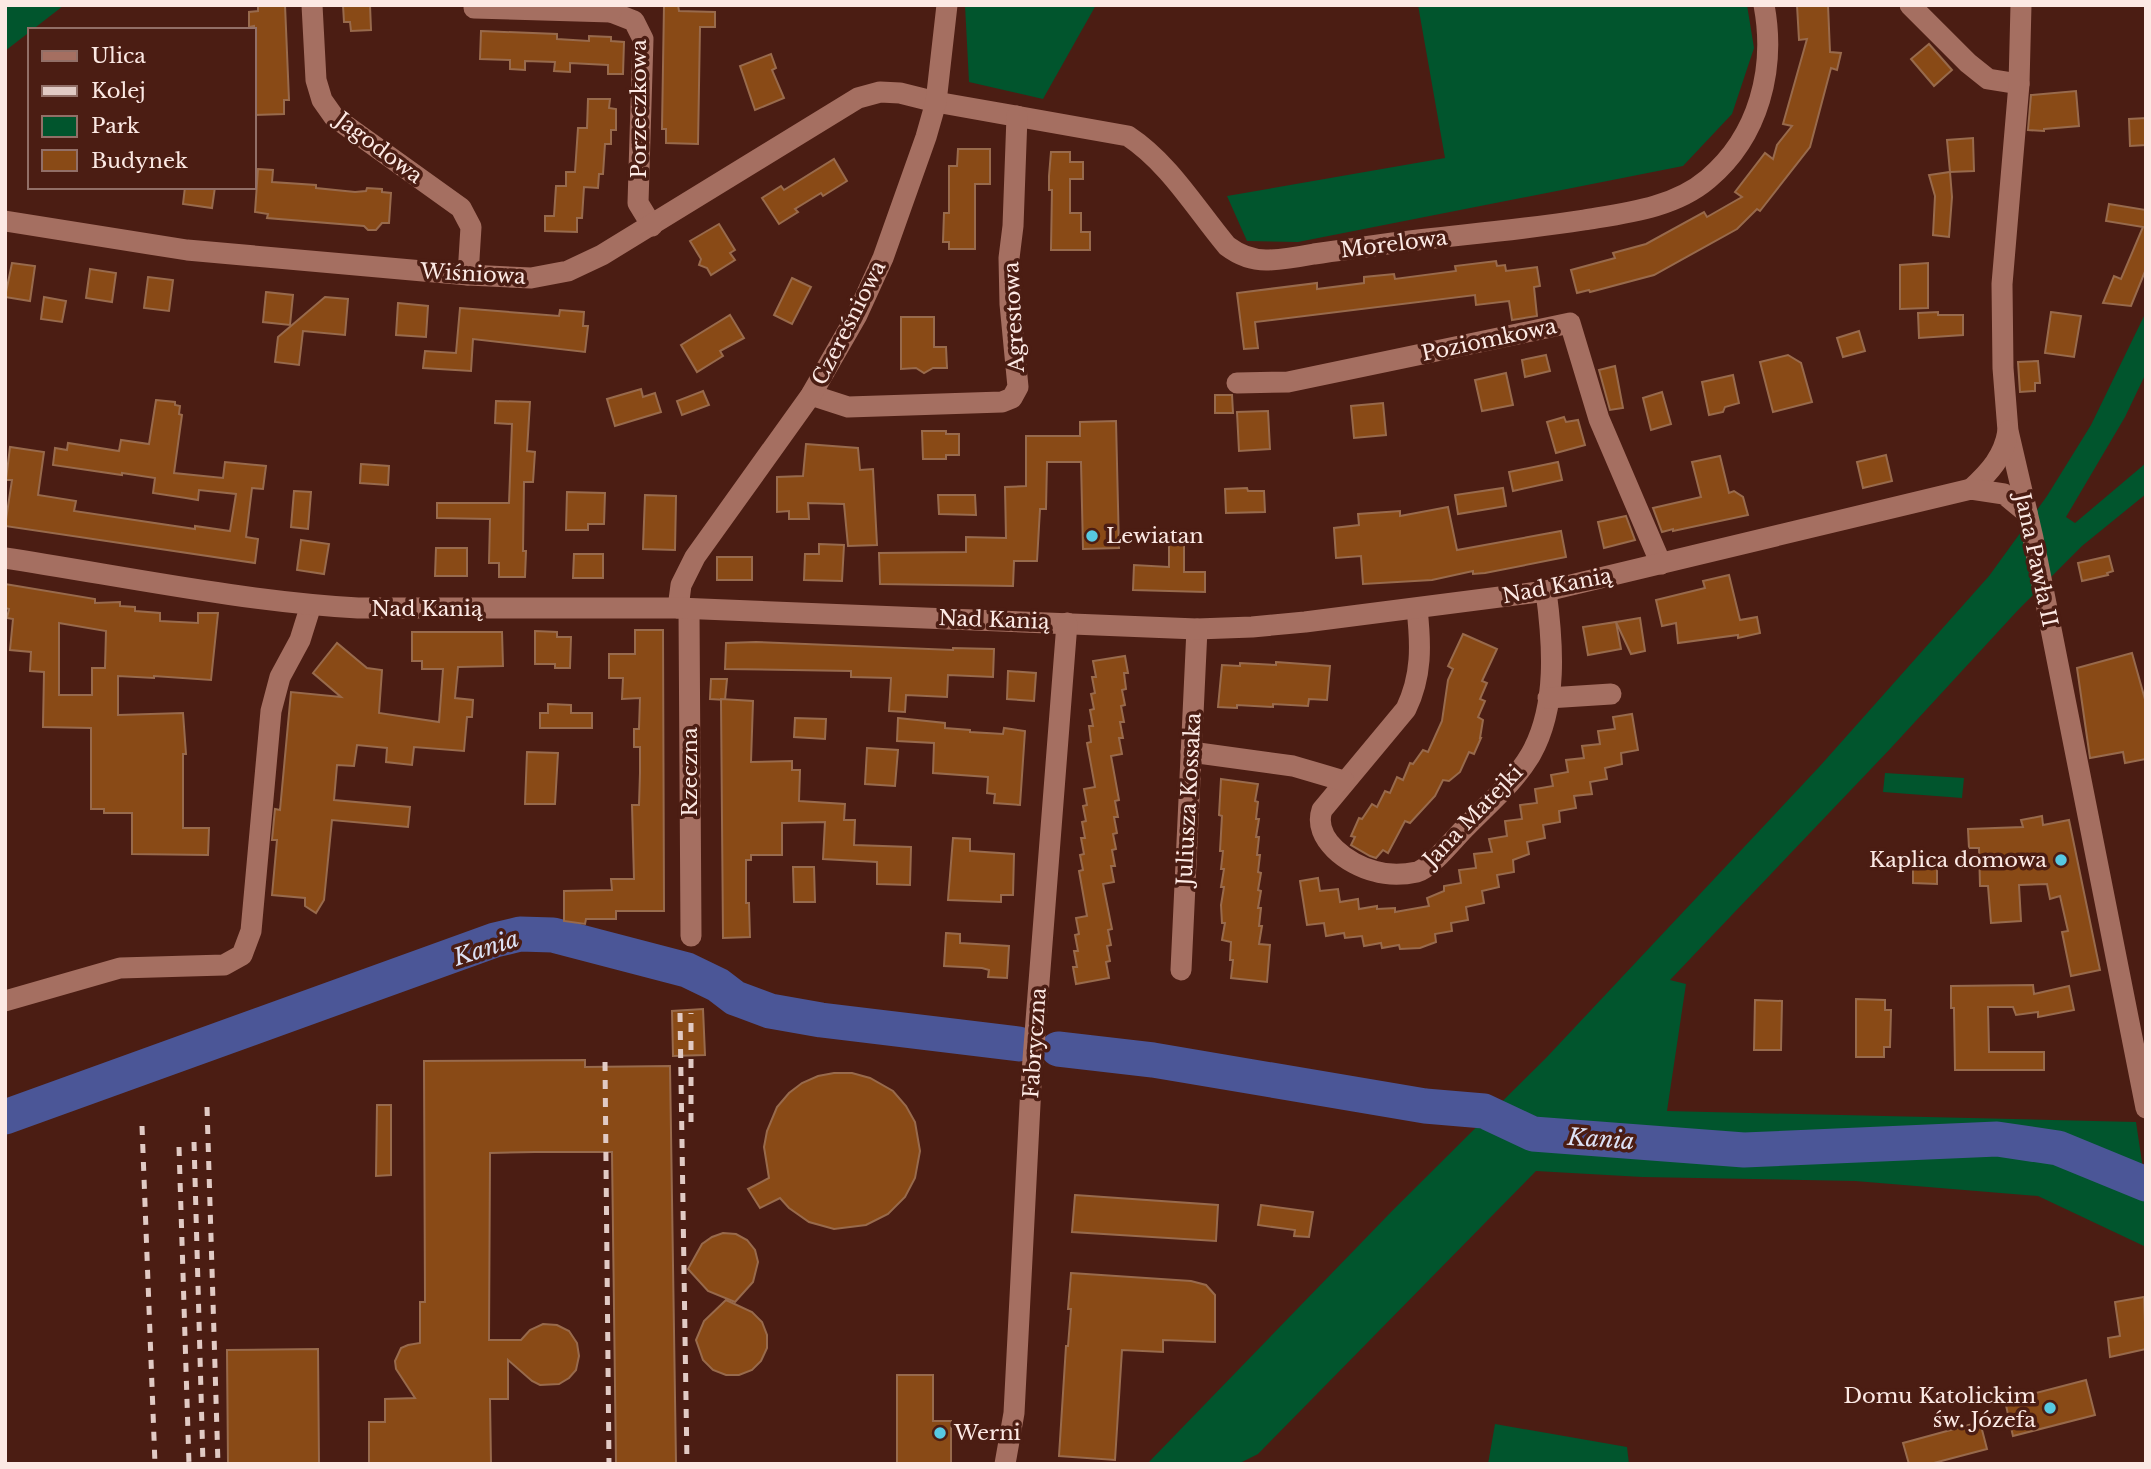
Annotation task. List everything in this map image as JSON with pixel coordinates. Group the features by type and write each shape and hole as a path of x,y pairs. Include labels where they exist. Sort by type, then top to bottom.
{"street":[{"name":"Jagodowa","path":"312,5 316,80 322,100 334,117 461,208 471,227 468,275"},
{"name":"Czereśniowa","path":"684,608 681,585 695,557 811,395 857,315 883,258 936,102 947,5"},
{"name":"Morelowa","path":"936,102 1128,136 1167,170 1227,246 1236,253 1251,258 1287,258 1548,226 1636,211 1670,202 1709,179 1737,149 1748,131 1758,109 1769,48 1764,5"},
{"path":"1910,5 1968,63 1988,79 2019,84"},
{"name":"Jana Pawła II","path":"2021,5 2019,84 2002,284 2003,360 2008,431 2146,1108"},
{"path":"474,8 612,9"},
{"name":"Porzeczkowa","path":"612,9 635,21 643,39 638,203 652,226"},
{"name":"Wiśniowa","path":"5,221 187,250 468,275 531,278 568,271 602,255 858,98 880,92 900,93 936,102"},
{"name":"Agrestowa","path":"811,395 848,407 1002,402 1012,398 1018,387 1010,304 1009,258 1013,226 1017,116"},
{"name":"Poziomkowa","path":"1237,383 1288,382 1570,323 1599,419 1661,564"},
{"path":"1971,489 1991,471 2006,444 2008,431"},
{"name":"Nad Kanią","path":"5,558 311,605 403,610 684,608 1197,629 1252,627 1546,592 1971,489 2004,494 2026,513"},
{"name":"Jana Matejki","path":"1417,609 1420,668 1415,691 1406,709 1322,810 1318,820 1322,834 1331,846 1354,863 1373,871 1392,874 1419,871 1434,860 1523,766 1532,752 1541,730 1551,669 1546,592"},
{"path":"5,1000 120,968 224,965 242,955 251,931 271,711 280,677 300,640 311,605"},
{"name":"Rzeczna","path":"684,608 691,936"},
{"name":"Fabryczna","path":"1005,1464 1014,1413 1031,1085 1067,623"},
{"name":"Juliusza Kossaka","path":"1181,970 1197,629"},
{"path":"1548,698 1611,694"},
{"path":"1191,752 1293,766 1345,781"}],"green space":[{"path":"5,5 63,6 35,28 28,28 28,33 5,51"},
{"path":"965,5 1096,5 1043,99 969,82"},
{"path":"1418,5 1747,5 1754,48 1732,114 1683,166 1298,242 1247,241 1227,196 1445,158"},
{"path":"2146,312 2146,373 2125,417 2066,517 2075,523 2146,463 2146,494 2082,546 2019,609 1670,980 1686,984 1667,1111 2136,1122 2146,1189 2146,1247 2038,1196 1855,1181 1642,1177 1536,1171 1258,1454 1238,1464 1147,1464 1393,1210 1546,1058 1820,766 1989,576 2047,496 2091,425"},
{"path":"1885,773 1964,778 1962,798 1883,792"},
{"path":"1495,1424 1627,1447 1629,1464 1488,1464"}],"building":[{"path":"258,5 285,5 289,100 284,100 284,114 256,115 256,28 249,27 249,12 258,11"},
{"path":"343,5 370,5 371,30 351,31 350,22 344,22"},
{"path":"664,5 678,5 679,11 715,12 715,27 700,27 698,144 666,143 666,129 662,129"},
{"path":"1797,5 1828,5 1830,52 1841,53 1837,70 1831,68 1810,147 1760,211 1757,209 1737,229 1654,275 1577,293 1571,270 1615,258 1613,253 1646,244 1704,212 1707,217 1742,197 1735,192 1765,153 1773,159 1777,145 1792,126 1783,124 1807,39 1799,40"},
{"path":"481,31 557,34 557,39 589,41 589,36 611,37 611,41 624,42 623,74 608,74 608,65 570,63 570,72 554,71 555,62 525,61 525,70 510,69 510,60 480,59"},
{"path":"1929,44 1952,70 1934,86 1911,59"},
{"path":"771,54 776,68 772,70 784,98 755,110 740,66"},
{"path":"2076,91 2079,126 2044,131 2028,130 2031,95"},
{"path":"588,99 610,99 609,108 616,109 616,130 611,130 611,144 605,144 603,174 599,174 598,188 584,187 582,218 577,218 577,232 545,231 545,216 554,216 556,186 566,186 566,172 575,172 578,128 587,128"},
{"path":"2146,118 2146,145 2130,146 2129,119"},
{"path":"1973,138 1974,171 1950,172 1947,140"},
{"path":"958,149 990,149 990,184 975,184 975,249 949,249 949,242 943,242 944,213 949,213 949,166 957,166"},
{"path":"1051,152 1070,152 1070,162 1083,162 1083,179 1070,179 1070,213 1081,213 1081,232 1090,232 1090,250 1051,250"},
{"path":"834,159 847,181 795,209 798,212 779,224 762,198 781,186 784,190"},
{"path":"258,169 273,170 272,182 316,185 316,188 355,192 366,191 367,188 382,189 382,192 391,193 389,223 382,223 376,230 368,230 364,226 267,218 268,214 255,212"},
{"path":"1950,172 1952,197 1949,237 1933,235 1935,196 1929,175"},
{"path":"185,189 215,189 212,208 183,204"},
{"path":"2109,204 2146,210 2146,269 2131,306 2103,303 2114,276 2121,279 2143,227 2106,221"},
{"path":"719,224 735,250 730,253 735,260 711,275 707,268 699,265 701,259 690,241"},
{"path":"1496,261 1497,266 1505,265 1506,271 1537,267 1540,286 1534,287 1537,316 1512,320 1509,301 1476,305 1475,295 1255,322 1258,348 1244,349 1237,293 1317,283 1317,289 1364,283 1364,277 1394,274 1395,279 1456,271 1455,266"},
{"path":"12,263 35,266 30,301 5,297"},
{"path":"1928,263 1928,308 1900,309 1900,265"},
{"path":"90,269 116,273 112,302 86,298"},
{"path":"148,277 173,280 169,311 144,308"},
{"path":"792,278 811,287 792,324 774,315"},
{"path":"266,292 293,295 290,325 263,322"},
{"path":"44,297 66,301 62,322 41,319"},
{"path":"325,297 348,299 345,335 303,331 299,365 275,362 278,337"},
{"path":"398,303 428,306 426,337 396,335"},
{"path":"460,308 559,316 560,310 584,312 583,326 588,326 585,352 473,339 471,371 423,368 425,351 456,353"},
{"path":"1938,312 1938,315 1963,315 1963,335 1919,338 1918,313"},
{"path":"2051,312 2081,316 2074,357 2045,353"},
{"path":"730,315 744,338 720,351 723,356 697,372 681,345"},
{"path":"901,317 934,317 934,347 946,347 947,368 933,368 924,373 916,368 901,369"},
{"path":"1859,331 1865,351 1843,357 1837,338"},
{"path":"1546,355 1550,371 1525,377 1522,360"},
{"path":"1788,355 1801,363 1812,402 1773,412 1760,362"},
{"path":"2038,361 2040,383 2035,383 2035,391 2020,392 2018,362"},
{"path":"1615,366 1623,408 1610,410 1599,370"},
{"path":"1506,373 1513,405 1482,411 1475,380"},
{"path":"1733,375 1739,403 1725,407 1723,412 1709,415 1702,382"},
{"path":"641,389 643,397 655,393 661,412 615,426 607,399"},
{"path":"703,391 709,405 682,415 677,401"},
{"path":"1662,392 1671,424 1651,430 1643,398"},
{"path":"1215,395 1232,395 1233,413 1215,413"},
{"path":"156,400 175,402 175,405 180,406 179,414 182,415 174,473 223,478 225,462 266,466 263,489 252,488 246,537 258,539 255,563 5,526 12,480 6,480 10,447 44,452 38,495 76,501 74,511 195,529 195,526 230,531 236,494 199,490 198,500 153,493 155,478 53,465 55,448 67,450 68,443 119,451 121,440 149,444"},
{"path":"496,401 530,402 527,451 535,452 533,482 524,482 525,577 499,577 499,563 489,563 490,519 437,518 437,503 509,503 512,424 495,423"},
{"path":"1383,403 1386,435 1354,438 1351,406"},
{"path":"1268,411 1270,449 1239,451 1237,412"},
{"path":"1564,417 1566,422 1578,420 1585,445 1556,453 1547,422"},
{"path":"1116,421 1119,548 1083,549 1081,462 1047,462 1046,509 1040,509 1037,561 1014,561 1013,586 880,584 879,553 966,552 966,537 1006,538 1005,487 1026,486 1026,436 1080,436 1080,422"},
{"path":"922,431 959,434 959,455 946,455 946,459 923,459"},
{"path":"806,444 858,448 860,470 873,469 877,545 848,546 844,504 808,503 809,519 789,519 789,511 777,512 777,477 803,476"},
{"path":"1886,455 1892,481 1863,488 1857,462"},
{"path":"1720,456 1729,493 1734,491 1743,497 1748,515 1662,532 1653,508 1701,497 1692,462"},
{"path":"1558,462 1562,480 1513,491 1509,472"},
{"path":"361,464 389,466 388,485 360,483"},
{"path":"1247,488 1248,491 1264,491 1265,512 1226,513 1225,489"},
{"path":"1503,488 1506,506 1458,514 1455,495"},
{"path":"294,491 311,492 308,529 291,527"},
{"path":"567,492 605,493 604,524 588,524 588,530 566,530"},
{"path":"645,495 676,496 675,550 643,549"},
{"path":"938,495 975,495 976,515 939,514"},
{"path":"1448,507 1457,550 1561,531 1566,557 1485,573 1473,574 1473,571 1432,580 1363,584 1361,556 1336,558 1334,528 1359,525 1358,514 1400,511 1400,516"},
{"path":"1626,516 1635,540 1604,548 1598,522"},
{"path":"1169,531 1184,531 1184,572 1205,572 1205,592 1133,590 1134,565 1169,567"},
{"path":"301,540 329,544 324,574 297,570"},
{"path":"819,544 844,545 842,581 804,580 805,554 819,554"},
{"path":"436,548 467,548 467,576 435,576"},
{"path":"574,554 603,554 603,578 573,578"},
{"path":"2109,556 2113,571 2107,573 2108,575 2082,581 2078,563"},
{"path":"717,557 752,557 752,580 717,580"},
{"path":"1729,575 1740,620 1757,617 1760,633 1738,638 1738,635 1678,643 1676,623 1662,626 1656,600 1705,588 1703,581"},
{"path":"5,584 95,599 95,603 120,602 120,606 135,607 135,611 160,613 160,621 198,623 198,613 218,613 211,680 118,676 118,715 183,713 186,754 183,754 183,828 209,828 208,855 132,854 132,813 104,813 104,809 91,809 91,728 43,727 44,672 30,671 31,652 10,650 13,619 7,618 9,609 5,608","holes":["59,623 106,631 105,668 92,668 92,695 59,695"]},
{"path":"1640,618 1645,651 1631,654 1616,622"},
{"path":"1616,622 1621,649 1588,655 1583,627"},
{"path":"635,630 663,630 664,911 616,911 616,919 586,919 585,924 564,921 564,891 612,890 611,879 634,879 632,805 639,805 640,747 634,747 634,729 639,729 640,698 622,699 623,678 609,678 609,654 635,654"},
{"path":"535,631 557,632 557,637 571,637 570,668 555,668 555,664 535,664"},
{"path":"412,632 502,632 503,666 458,667 455,698 473,700 472,717 467,717 464,751 414,747 412,765 386,762 387,748 357,745 354,766 337,765 334,800 410,807 408,827 332,820 324,900 316,913 305,906 305,898 272,895 277,840 272,840 275,809 280,810 291,692 341,697 313,673 337,643 367,668 382,670 379,713 439,722 443,669 422,669 422,661 412,661"},
{"path":"1463,634 1497,649 1482,681 1487,683 1480,699 1485,701 1478,717 1483,720 1481,738 1474,754 1469,752 1460,772 1449,781 1443,780 1435,796 1410,823 1405,821 1388,853 1383,850 1376,858 1370,856 1351,845 1355,837 1351,836 1359,818 1362,819 1372,804 1377,807 1385,791 1390,793 1397,777 1403,780 1410,763 1413,764 1423,750 1428,752 1442,721 1448,680 1453,669 1448,666"},
{"path":"726,643 953,650 994,649 993,677 948,675 947,697 906,695 905,712 889,711 891,678 851,677 851,671 725,669"},
{"path":"2132,653 2146,703 2146,759 2125,763 2123,752 2090,758 2077,668"},
{"path":"1125,656 1128,673 1124,673 1126,689 1122,690 1125,705 1121,706 1124,722 1120,722 1123,738 1119,738 1122,754 1111,756 1119,800 1115,801 1118,817 1114,817 1116,849 1112,850 1115,866 1111,866 1114,882 1103,884 1112,929 1108,930 1111,945 1107,946 1110,961 1106,962 1109,978 1076,984 1073,967 1077,967 1074,951 1078,951 1075,935 1079,934 1076,918 1087,916 1079,871 1083,870 1080,855 1084,854 1081,838 1085,838 1082,822 1086,821 1083,806 1087,805 1084,789 1095,787 1087,743 1091,742 1089,726 1093,726 1090,710 1094,709 1091,694 1095,693 1092,677 1096,677 1093,661"},
{"path":"1276,662 1330,666 1327,700 1309,699 1308,706 1273,704 1273,707 1218,707 1222,665 1276,665"},
{"path":"1008,671 1036,673 1034,701 1007,699"},
{"path":"711,679 727,679 725,700 710,699"},
{"path":"721,699 753,701 751,762 792,761 792,770 800,770 799,801 845,804 844,820 855,820 854,845 911,847 910,885 877,884 877,862 823,859 825,822 782,823 782,855 751,855 751,860 746,860 746,903 749,903 750,937 723,938"},
{"path":"548,704 571,705 571,713 592,713 592,728 540,728 540,713 548,713"},
{"path":"1632,714 1638,750 1621,753 1622,764 1605,768 1607,779 1590,782 1592,794 1574,796 1576,808 1559,811 1560,822 1543,825 1545,838 1527,842 1529,854 1513,860 1514,872 1497,875 1499,887 1482,891 1484,903 1466,907 1468,920 1451,923 1452,931 1435,934 1436,942 1420,948 1400,949 1399,945 1382,948 1381,943 1364,946 1362,936 1345,938 1344,933 1326,936 1324,923 1307,925 1300,881 1318,878 1320,891 1338,889 1340,902 1358,899 1359,909 1377,906 1377,909 1395,908 1395,912 1429,906 1427,898 1444,891 1444,886 1461,883 1459,870 1476,868 1474,854 1492,852 1489,839 1507,836 1505,821 1522,819 1520,805 1537,803 1535,789 1553,786 1551,775 1568,772 1566,760 1584,758 1582,746 1600,744 1598,731 1615,729 1613,717"},
{"path":"795,718 826,719 825,739 794,737"},
{"path":"898,718 945,723 945,728 970,732 1003,734 1004,728 1025,731 1020,805 994,803 995,794 987,793 988,777 933,773 934,743 897,741"},
{"path":"867,748 898,750 895,786 865,784"},
{"path":"527,752 558,753 555,804 525,804"},
{"path":"1221,779 1258,784 1255,801 1258,802 1256,819 1259,819 1256,837 1259,837 1257,855 1260,855 1258,872 1261,873 1258,890 1261,891 1258,908 1261,908 1259,926 1262,926 1259,944 1270,945 1267,982 1231,978 1231,942 1222,940 1225,923 1222,923 1221,905 1224,869 1221,869 1223,851 1220,851"},
{"path":"2042,816 2043,825 2069,820 2100,970 2071,976 2062,932 2068,931 2060,896 2050,899 2047,884 2019,885 2021,921 1991,923 1988,886 1980,886 1979,848 1969,848 1968,829 2023,827 2021,820"},
{"path":"953,838 970,839 970,851 1014,854 1013,895 1001,895 1001,902 948,900"},
{"path":"1913,864 1937,865 1937,884 1913,883"},
{"path":"793,867 814,867 815,902 794,902"},
{"path":"946,933 960,934 960,943 1009,946 1007,978 988,977 989,970 982,968 944,966"},
{"path":"2033,985 2034,994 2069,986 2074,1010 2038,1017 2038,1012 2016,1015 2013,1007 1988,1007 1989,1052 2044,1052 2044,1070 1955,1070 1951,986"},
{"path":"1856,999 1885,1000 1885,1010 1891,1010 1890,1047 1884,1047 1884,1057 1856,1057"},
{"path":"1755,1000 1782,1001 1781,1050 1754,1050"},
{"path":"703,1009 705,1055 673,1056 672,1011"},
{"path":"585,1060 585,1067 670,1066 676,1464 616,1464 612,1152 535,1152 490,1153 489,1340 521,1340 530,1330 543,1324 557,1325 569,1331 577,1343 579,1356 576,1370 559,1384 540,1385 508,1360 508,1399 490,1399 491,1464 369,1464 369,1422 385,1422 385,1399 415,1398 396,1369 395,1361 401,1348 420,1343 420,1302 425,1302 424,1061"},
{"path":"834,1073 852,1073 870,1078 893,1091 915,1122 920,1151 915,1178 905,1197 888,1214 866,1225 834,1229 809,1222 780,1198 760,1208 748,1189 769,1178 764,1147 777,1107 802,1083"},
{"path":"377,1105 391,1105 391,1175 376,1176"},
{"path":"1075,1195 1218,1205 1216,1241 1072,1232"},
{"path":"1261,1205 1313,1212 1309,1237 1294,1236 1295,1230 1258,1225"},
{"path":"723,1233 736,1234 747,1240 755,1250 758,1262 753,1282 735,1302 708,1291 688,1269 702,1244"},
{"path":"1071,1273 1191,1281 1206,1285 1215,1295 1215,1342 1163,1340 1163,1352 1122,1350 1115,1460 1059,1456 1071,1309 1068,1309"},
{"path":"2144,1297 2146,1349 2110,1357 2108,1338 2120,1336 2115,1302"},
{"path":"726,1300 752,1312 762,1322 767,1335 767,1348 761,1361 752,1370 739,1375 726,1375 713,1370 703,1360 696,1340 704,1321"},
{"path":"318,1349 319,1464 228,1464 227,1350"},
{"path":"897,1375 933,1375 933,1421 951,1421 951,1464 897,1464"},
{"name":"Domu Katolickim św. Józefa","path":"2086,1380 2095,1415 2013,1436 2005,1401"},
{"path":"1980,1422 1987,1449 1930,1464 1909,1464 1903,1443"}],"waterway":[{"name":"Kania","path":"5,1117 495,940 520,934 553,935 687,970 718,985 735,998 770,1011 821,1020 1019,1044"},
{"name":"Kania","path":"1058,1049 1153,1060 1425,1106 1484,1111 1533,1134 1744,1150 1997,1139 2058,1148 2146,1184"}],"railway":[{"path":"680,1013 687,1464"},
{"path":"691,1013 691,1122"},
{"path":"605,1062 609,1464"},
{"path":"207,1107 218,1464"},
{"path":"142,1126 155,1464"},
{"path":"194,1142 203,1464"},
{"path":"179,1147 189,1464"}],"place":[{"name":"Lewiatan","path":"1092,536"},
{"name":"Kaplica domowa","path":"2061,860"},
{"name":"Domu Katolickim św. Józefa","path":"2050,1408"},
{"name":"Werni","path":"940,1433"}]}
